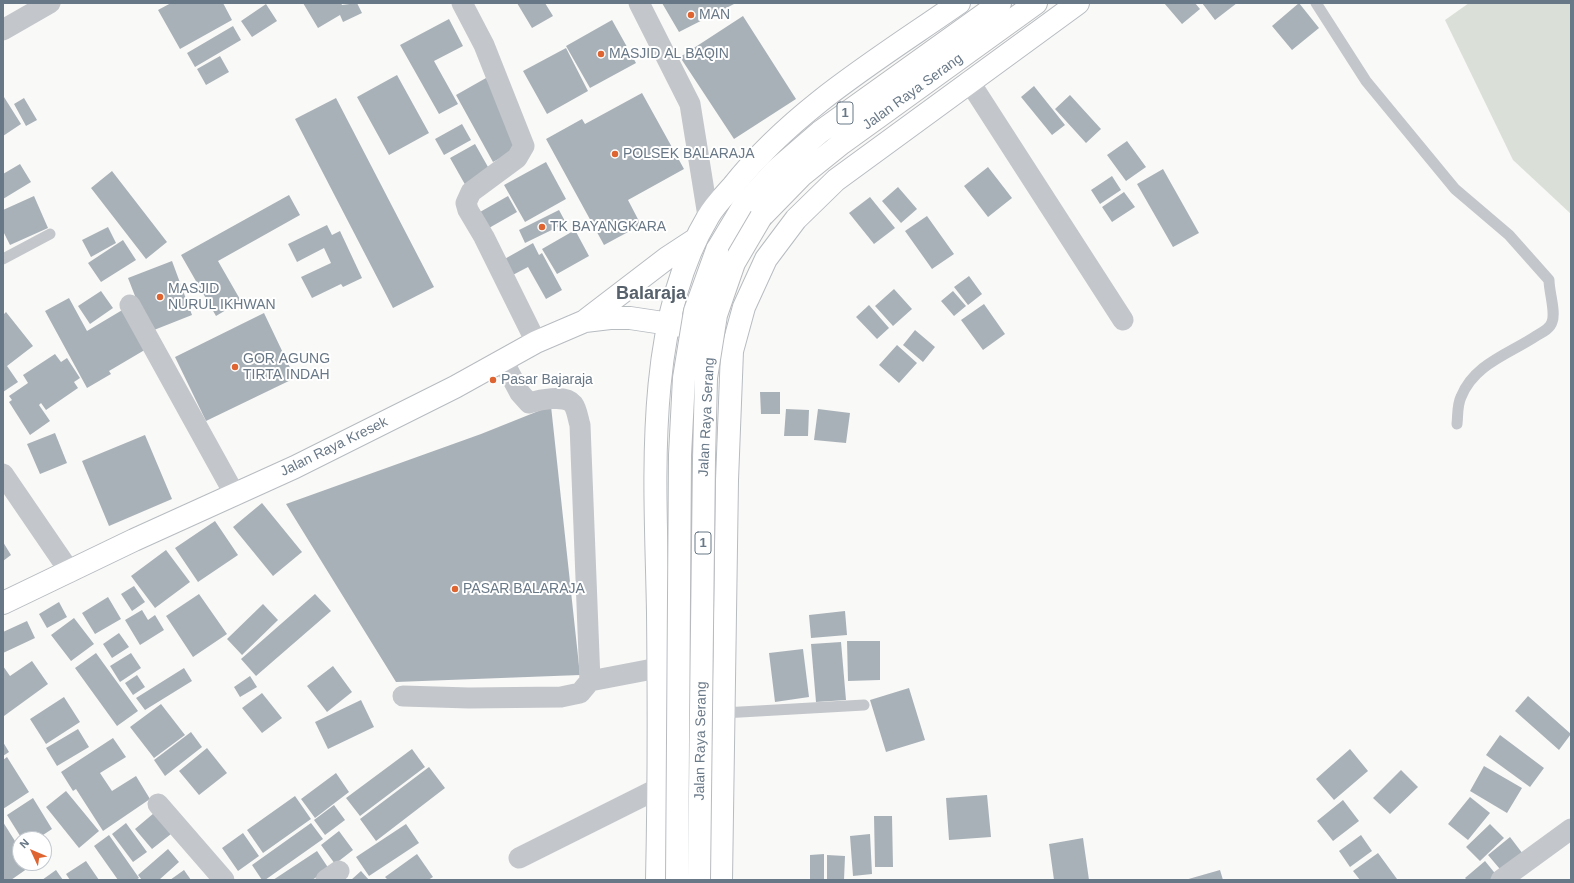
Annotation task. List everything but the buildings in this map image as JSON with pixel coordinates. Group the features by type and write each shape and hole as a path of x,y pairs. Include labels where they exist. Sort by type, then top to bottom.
{"main road":[{"path":"657,880 659,788 656,462 660,380 669,323 681,278 696,239 708,216 742,174 780,134 837,88 959,3"},
{"name":"Jalan Raya Serang","path":"677,880 680,455 684,378 695,311 717,250 744,205 776,170 803,146 820,132 1000,3"},
{"name":"Jalan Raya Serang","path":"699,880 706,378 716,315 734,263 761,217 801,176 842,143 1036,3"},
{"path":"721,880 727,480 732,351 744,307 766,259 796,219 836,180 969,80 1078,3"},
{"path":"585,321 667,258 696,239"},
{"name":"Jalan Raya Kresek","path":"3,603 134,540 295,467 503,361 536,342 585,321 610,318 630,318 669,323 700,332 732,351"},
{"path":"656,462 675,481 693,490 711,492 717,490 727,480"}],"street":[{"path":"3,30 50,3"},
{"path":"462,3 484,45 524,146 517,158 472,192 466,203 468,210 484,237 536,342"},
{"path":"639,3 690,104 708,216"},
{"path":"969,80 1123,320"},
{"path":"130,305 235,495"},
{"path":"503,361 520,393 529,403 545,398 569,400 574,404 580,425 590,681"},
{"path":"3,474 70,572"},
{"path":"403,696 469,698 561,697 580,693 590,681 658,668"},
{"path":"519,858 659,788"},
{"path":"158,804 224,880"},
{"path":"1501,880 1571,829"}],"lane":[{"path":"1316,3 1366,81 1455,189 1509,235 1549,278 1553,310 1550,326 1525,344 1494,359 1474,376 1460,398 1457,424"},
{"path":"3,259 50,234"},
{"path":"723,713 864,705"}],"shaded area":[{"path":"1469,3 1571,3 1571,214 1513,160 1445,20"}],"place":[{"name":"MAN","path":"691,15"},
{"name":"MASJID AL BAQIN","path":"601,54"},
{"name":"POLSEK BALARAJA","path":"615,154"},
{"name":"TK BAYANGKARA","path":"542,227"},
{"name":"MASJID NURUL IKHWAN","path":"160,297"},
{"name":"GOR AGUNG TIRTA INDAH","path":"235,367"},
{"name":"Pasar Bajaraja","path":"493,380"},
{"name":"PASAR BALARAJA","path":"455,589"}],"district":[{"name":"Balaraja","path":"651,294"}]}
